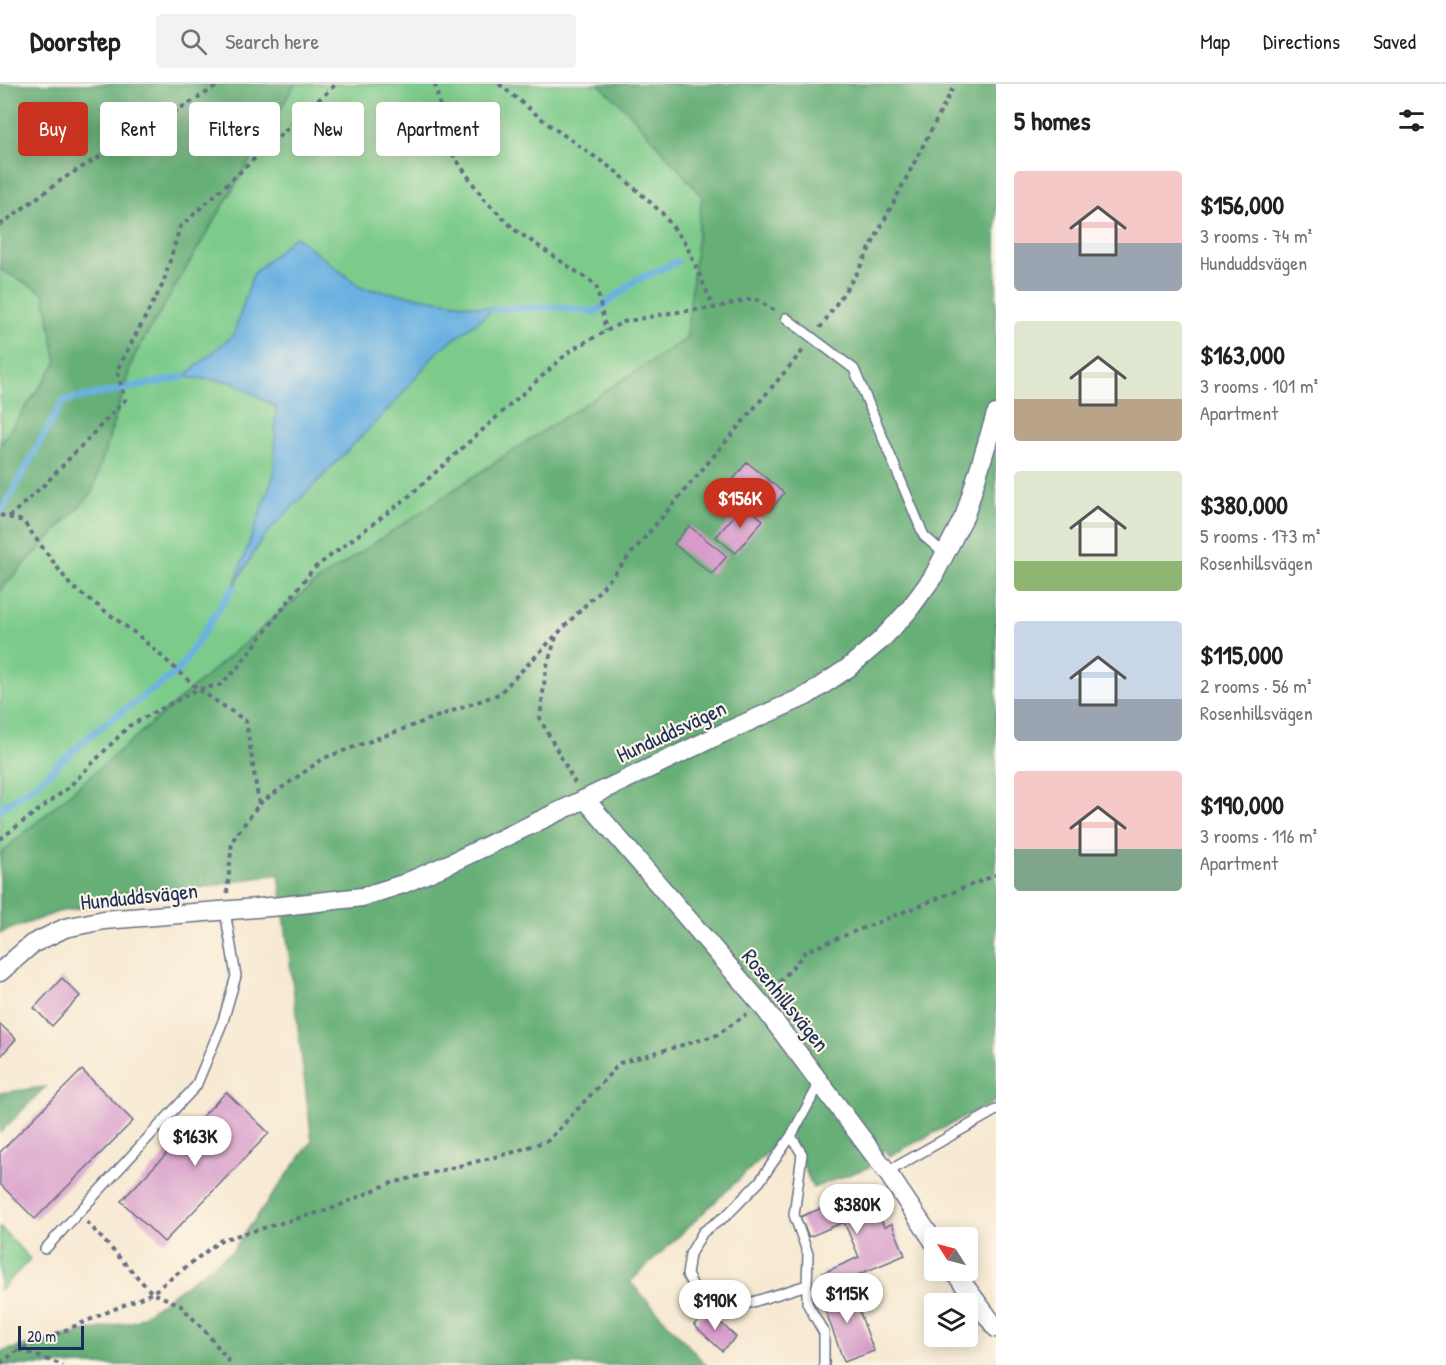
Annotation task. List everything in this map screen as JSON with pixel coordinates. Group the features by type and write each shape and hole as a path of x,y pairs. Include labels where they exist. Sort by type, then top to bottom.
{"street":[{"name":"Hunduddsvägen","path":"0,972 32,944 65,928 104,920 362,897 404,884 585,800 650,766 806,696 848,668 881,640 908,611 933,577 965,514 996,414"},
{"name":"Rosenhillsvägen","path":"585,800 762,1005 887,1172 924,1227"},
{"path":"961,1281 996,1329"}],"lane":[{"path":"786,318 854,369 924,536 946,555"},
{"name":"Hunduddsvägen","path":"45,1248 196,1086 223,1020 236,976 225,911"},
{"path":"807,1285 743,1305 711,1305 696,1291 687,1275 690,1254 704,1232 727,1215 760,1181 791,1136 820,1082"},
{"path":"887,1172 996,1110"},
{"path":"791,1136 802,1154 794,1215 808,1254 807,1303 824,1333 824,1365"}],"path":[{"path":"0,225 64,178 221,84"},
{"path":"9,518 47,482 124,400 117,370 163,284 180,227 336,84"},
{"path":"435,84 449,149 483,198 515,230 596,285 606,331"},
{"path":"499,84 548,124 618,173 662,213 686,244 714,308"},
{"path":"225,911 232,841 259,804 324,758 499,694 603,587 813,338 857,273 955,84"},
{"path":"0,839 68,788 129,726 198,689 219,685 235,671 313,569 407,498 571,350 622,322 714,308 754,298 786,318"},
{"path":"0,515 23,521 71,586 139,636 198,689 246,721 259,804"},
{"path":"558,633 546,669 540,719 585,800"},
{"path":"0,1363 20,1350 152,1293 221,1240 331,1209 388,1184 514,1152 549,1140 621,1063 717,1035 762,1005 806,951 996,875"},
{"path":"78,1213 152,1293 179,1304 206,1332 232,1365"},
{"path":"20,1350 63,1365"}],"green space":[{"path":"0,84 295,84 280,109 280,102 189,102 189,156 252,156 134,356 92,493 0,590 0,445 57,362 44,293 0,269"},
{"path":"295,84 599,84 628,111 702,196 687,339 512,451 312,585 0,854 0,590 92,493 134,356 252,156 280,156 280,109"},
{"path":"599,84 996,84 996,1101 889,1156 883,1149 869,1167 813,1188 789,1132 630,1282 706,1365 0,1365 0,1352 136,1321 232,1251 312,1141 279,874 58,912 0,933 0,854 312,585 512,451 686,339 702,196 628,111"},
{"path":"0,269 44,293 57,362 0,445"},
{"path":"45,1087 0,1133 0,1093"},
{"path":"0,1227 30,1259 0,1290"}],"water":[{"path":"295,236 362,288 494,309 437,352 397,400 264,536 233,588 274,474 276,407 233,382 184,377 234,334 253,274"}],"building":[{"path":"747,462 784,493 770,511 732,481"},
{"path":"744,504 763,520 736,553 716,537"},
{"path":"689,526 727,556 712,574 674,544"},
{"path":"62,978 80,996 52,1026 34,1008"},
{"path":"0,1024 16,1039 0,1057"},
{"path":"82,1070 133,1121 35,1219 0,1184 0,1152"},
{"path":"226,1092 269,1133 164,1242 121,1201"},
{"path":"869,1189 884,1227 892,1224 905,1255 829,1287 823,1273 859,1257 844,1222 809,1237 800,1217"},
{"path":"850,1286 874,1351 844,1362 821,1298"},
{"path":"708,1311 736,1337 722,1351 694,1325"}],"waterway":[{"path":"494,309 555,307 595,312 637,280 677,262"},
{"path":"0,514 63,401 184,377"},
{"path":"0,809 35,785 98,729 178,671 233,588"}]}
